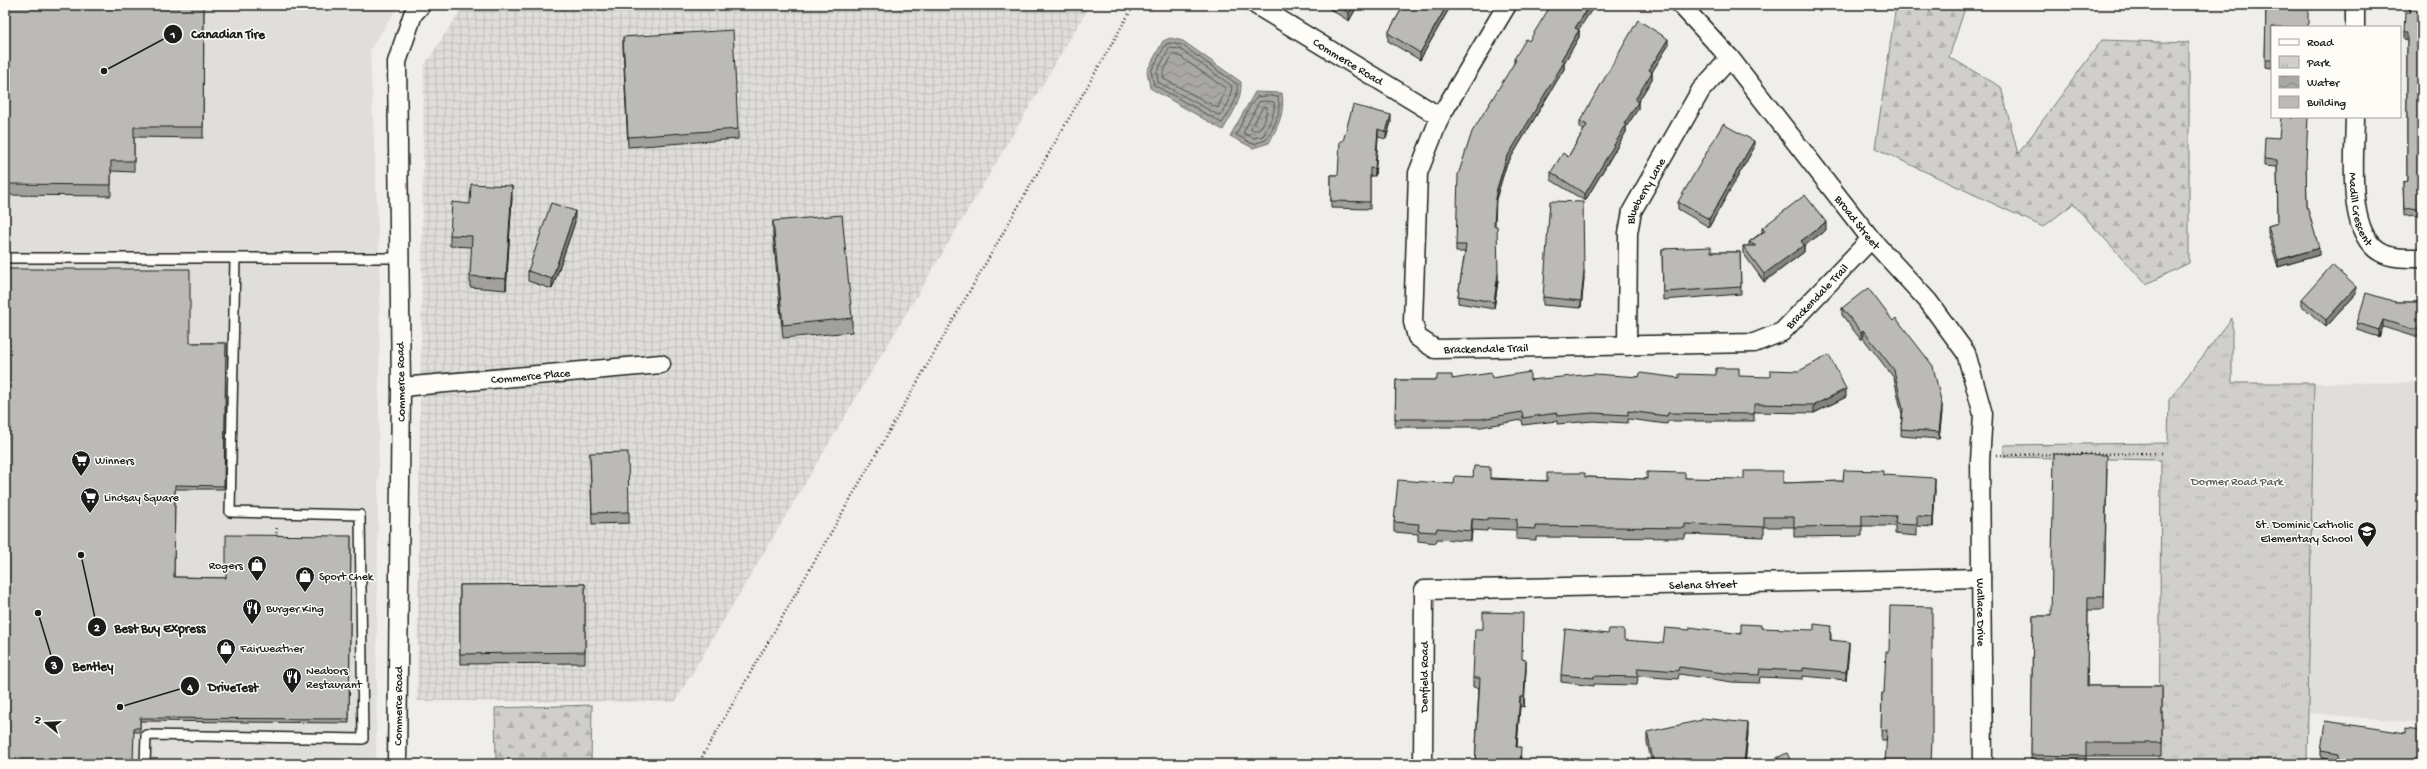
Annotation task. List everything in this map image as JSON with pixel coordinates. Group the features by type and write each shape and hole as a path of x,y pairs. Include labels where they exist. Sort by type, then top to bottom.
{"street":[{"name":"Commerce Road","path":"397,764 401,387 398,258 397,62 413,14 422,5"},
{"name":"Commerce Road","path":"1256,5 1440,117"},
{"name":"Brackendale Trail","path":"1507,5 1440,117 1418,173 1413,322 1417,337 1435,349 1754,343 1782,332 1871,238"},
{"name":"Broad Street","path":"1681,5 1730,58 1871,238 1928,301 1966,353 1983,414 1980,461"},
{"path":"2355,5 2355,26"},
{"name":"Blueberry Lane","path":"1627,346 1628,233 1632,211 1701,90 1730,58"},
{"name":"Madill Crescent","path":"2355,118 2355,211 2362,235 2380,252 2400,258 2422,258"},
{"name":"Commerce Place","path":"401,387 661,364"},
{"name":"Wallace Drive","path":"1980,461 1983,764"},
{"name":"Selena Street","path":"1424,590 1981,578"},
{"name":"Denfield Road","path":"1423,764 1424,590"}],"lane":[{"path":"5,258 398,258"},
{"path":"145,764 146,735 363,739 360,515 230,512 235,258"}],"path":[{"path":"698,764 1134,5"},
{"path":"1980,461 1999,454 2162,453"}],"shaded area":[{"path":"5,5 399,5 370,50 380,273 376,764 5,764"},
{"path":"464,5 1090,5 675,702 417,701 424,66"},
{"name":"St. Dominic Catholic Elementary School","path":"2422,382 2422,723 2308,713 2314,383"}],"green space":[{"path":"1896,5 1966,5 1949,57 2001,87 2018,154 2102,40 2189,43 2189,263 2146,284 2073,204 2043,227 1875,148"},
{"name":"Dormer Road Park","path":"2232,318 2232,383 2314,383 2307,764 2159,764 2161,460 2004,457 2004,445 2168,443 2169,400"},
{"path":"592,705 591,764 496,764 495,708"}],"water":[{"path":"1170,38 1183,41 1241,82 1238,101 1223,130 1150,88 1147,71 1163,41"},
{"path":"1255,92 1282,93 1283,100 1282,113 1269,143 1253,148 1230,136"}],"building":[{"path":"5,5 204,5 203,127 134,127 134,161 111,161 111,185 5,184"},
{"path":"1335,5 1354,5 1349,13"},
{"path":"1404,5 1447,5 1420,53 1388,33"},
{"path":"1551,5 1590,5 1575,28 1579,30 1561,60 1564,62 1506,159 1496,192 1494,226 1497,226 1498,274 1494,302 1458,296 1466,245 1456,245 1458,175 1472,132 1516,60 1514,59 1526,39 1529,41"},
{"path":"2308,5 2308,26 2271,26 2271,60 2265,60 2266,6"},
{"path":"2410,5 2422,5 2422,208 2404,209 2403,182 2407,181 2407,33 2404,33 2405,12 2411,12"},
{"path":"1638,20 1668,39 1649,70 1652,72 1635,100 1638,102 1624,124 1626,125 1585,194 1551,172 1563,153 1568,157 1587,125 1580,121"},
{"path":"733,30 738,129 628,137 623,37"},
{"path":"1353,105 1391,115 1386,132 1378,129 1375,169 1370,168 1370,202 1331,201 1331,175 1338,175 1340,141 1343,141"},
{"path":"2281,118 2308,118 2306,162 2307,206 2319,248 2278,260 2268,226 2278,223 2277,160 2264,159 2265,137 2279,138"},
{"path":"1723,124 1754,141 1709,219 1678,202"},
{"path":"471,184 512,186 506,279 470,276 472,236 450,235 452,202 470,204"},
{"path":"1805,195 1826,222 1801,241 1804,245 1764,274 1743,246 1756,246 1749,242 1765,231 1762,228"},
{"path":"1550,201 1583,202 1584,271 1581,301 1543,297"},
{"path":"551,203 575,211 552,279 528,271"},
{"path":"842,215 852,318 783,325 773,221"},
{"path":"1711,247 1711,252 1740,252 1741,287 1663,292 1662,249"},
{"path":"2332,265 2356,287 2326,320 2302,299"},
{"name":"Lindsay Square","path":"5,269 190,269 190,343 226,343 224,486 175,485 174,577 226,578 226,535 351,536 349,719 140,718 140,728 134,728 133,764 5,764"},
{"path":"1868,288 1893,321 1896,318 1933,366 1942,405 1939,432 1901,429 1903,409 1894,370 1863,330 1861,332 1842,308"},
{"path":"2366,293 2396,302 2422,302 2422,329 2412,329 2383,320 2379,330 2357,323"},
{"path":"1829,355 1846,389 1814,405 1754,404 1754,414 1668,413 1667,416 1628,411 1628,415 1593,413 1557,416 1557,413 1523,418 1522,412 1481,419 1395,419 1396,380 1437,380 1437,375 1452,375 1452,379 1491,373 1492,378 1530,372 1530,380 1594,374 1639,377 1640,373 1679,378 1679,374 1716,375 1716,368 1739,368 1739,376 1770,377 1770,370 1799,371"},
{"path":"628,452 629,512 592,513 590,453"},
{"path":"2054,454 2107,455 2104,597 2088,597 2087,686 2162,686 2162,743 2086,743 2086,756 2031,755 2033,616 2051,616"},
{"path":"1474,466 1490,467 1490,479 1547,481 1547,473 1585,473 1585,477 1647,479 1647,472 1685,473 1685,478 1744,479 1744,471 1783,471 1783,483 1843,481 1844,470 1883,471 1883,475 1935,478 1933,517 1917,516 1917,525 1895,524 1896,516 1862,515 1862,526 1794,527 1794,517 1764,517 1764,527 1685,524 1685,528 1536,526 1536,529 1516,528 1517,519 1487,518 1487,520 1472,519 1471,531 1437,528 1436,532 1418,531 1419,524 1394,522 1398,480 1454,484 1455,476 1473,477"},
{"path":"585,584 585,652 460,654 460,585"},
{"path":"1890,606 1932,607 1931,764 1885,764 1887,730 1881,730 1882,693 1884,693 1886,652 1889,652"},
{"path":"1483,612 1523,613 1522,659 1526,660 1524,697 1520,697 1516,747 1521,747 1520,764 1475,764 1480,678 1473,678 1475,629 1483,629"},
{"path":"1741,624 1761,625 1761,628 1814,630 1814,624 1831,626 1830,640 1849,642 1846,672 1803,668 1803,671 1760,669 1759,675 1732,674 1679,667 1678,671 1638,668 1637,677 1594,676 1594,678 1561,675 1565,629 1608,634 1609,629 1624,629 1624,640 1663,643 1665,628 1690,630 1690,627 1741,634"},
{"path":"1702,718 1748,723 1744,764 1723,761 1722,764 1654,764 1647,732 1702,720"},
{"path":"2325,721 2406,733 2406,728 2422,730 2422,764 2338,764 2339,754 2321,751"},
{"path":"1787,753 1792,764 1765,764"},
{"path":"1330,761 1362,761 1362,764 1330,764"}],"place":[{"name":"Canadian Tire","path":"104,71"},
{"name":"Winners","path":"81,477"},
{"name":"Lindsay Square","path":"90,514"},
{"name":"St. Dominic Catholic Elementary School","path":"2367,548"},
{"name":"Best Buy Express","path":"81,555"},
{"name":"Rogers","path":"257,582"},
{"name":"Sport Chek","path":"305,593"},
{"name":"Bentley","path":"38,613"},
{"name":"Burger King","path":"252,625"},
{"name":"Fairweather","path":"226,665"},
{"name":"Neabors Restaurant","path":"292,694"},
{"name":"DriveTest","path":"120,707"}]}
